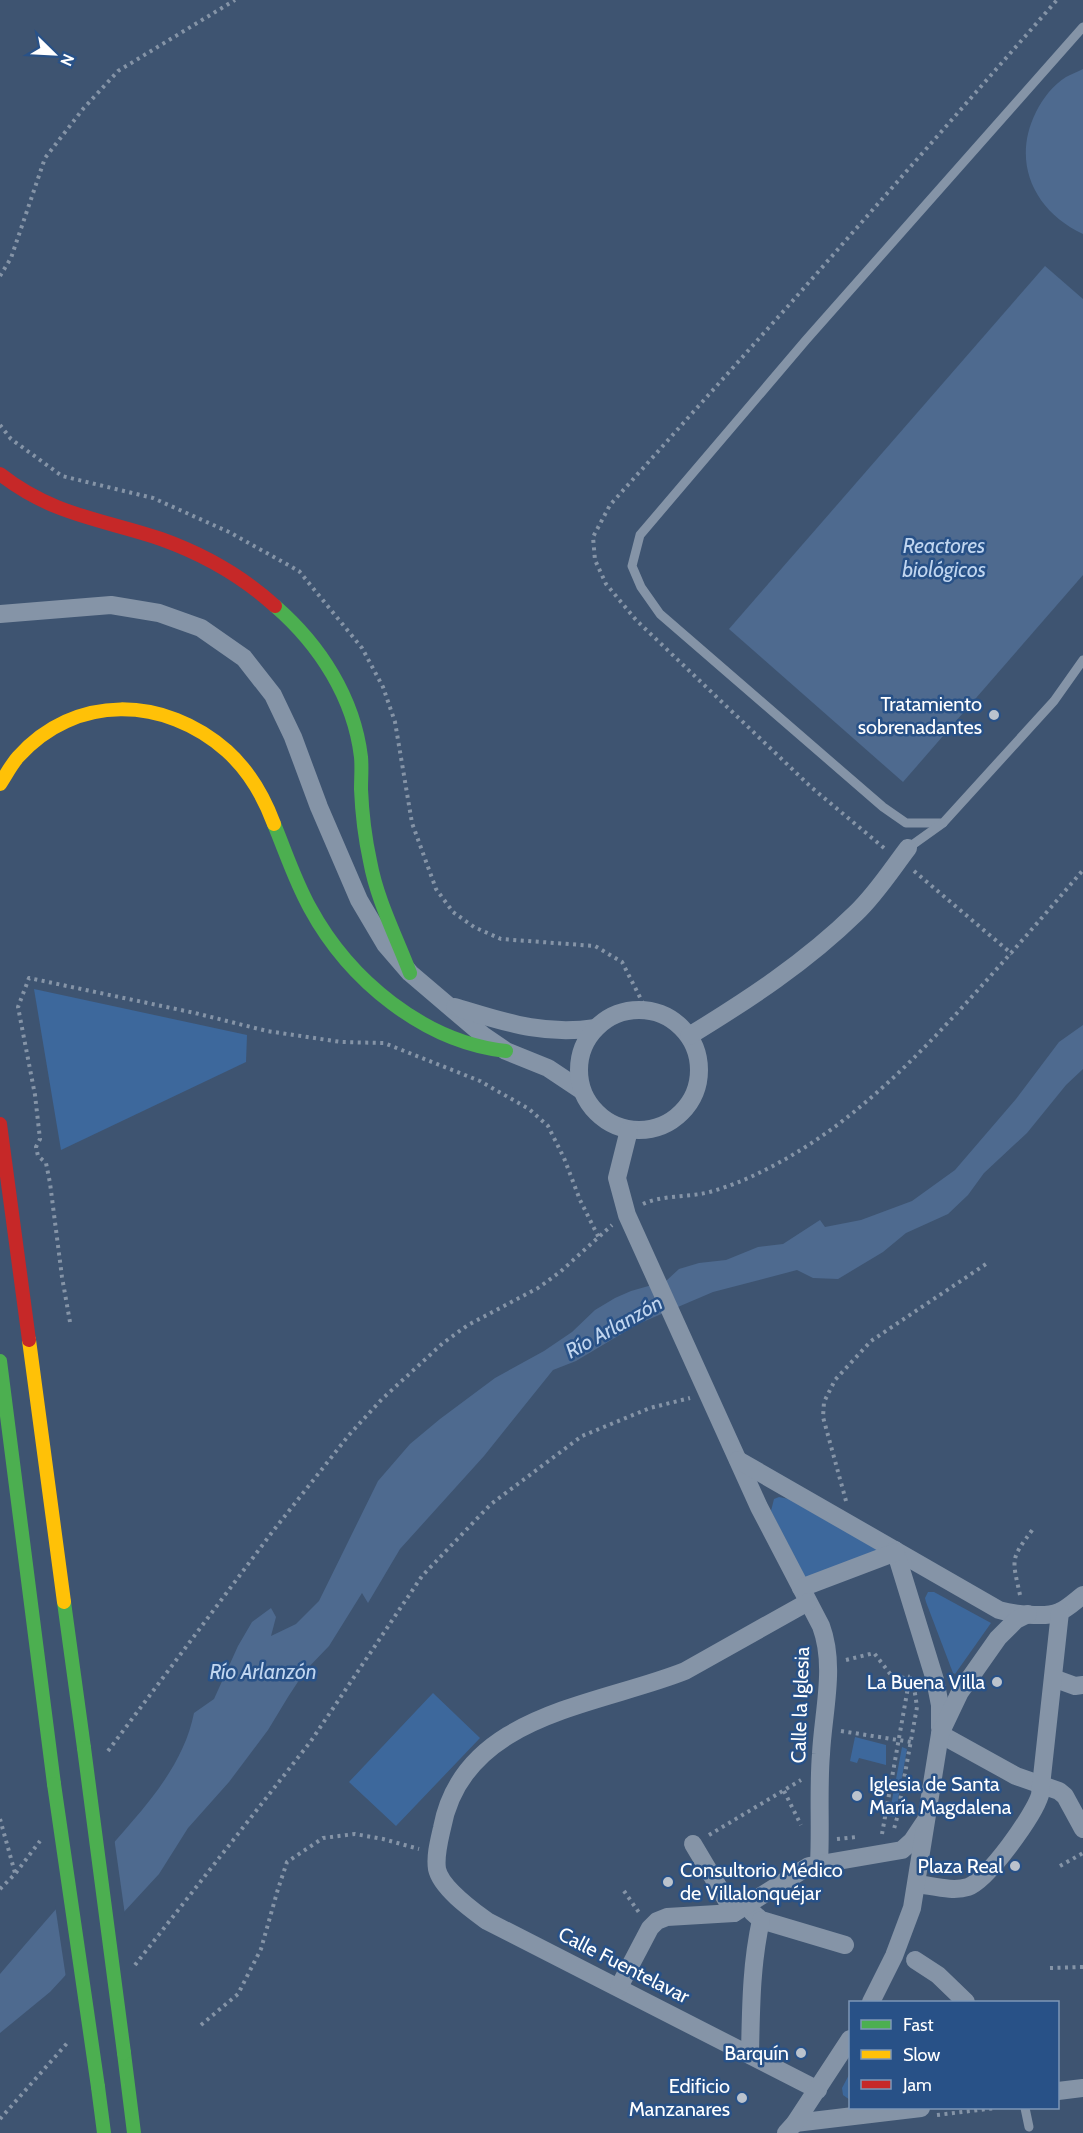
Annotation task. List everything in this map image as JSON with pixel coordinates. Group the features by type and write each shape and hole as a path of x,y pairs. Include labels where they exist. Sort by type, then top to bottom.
{"main road":[{"path":"0,474 12,484 52,507 163,540 207,559 248,583 296,625 327,662 352,713 361,757 361,791 370,864 410,973"},
{"path":"0,784 18,758 46,733 73,718 114,708 149,711 180,721 224,748 252,780 273,822 294,878 313,915 336,948 360,976 392,1003 430,1027 468,1044 506,1051"},
{"path":"0,1124 134,2133"},
{"path":"0,1361 54,1784 104,2133"}],"street":[{"path":"6,613 111,605 159,613 201,628 244,658 273,695 293,737 319,807 359,900 385,944 410,973 484,1036 506,1051 548,1068 581,1090 596,1113 611,1124 629,1130 648,1130 667,1124 682,1112 693,1097 699,1078 699,1059 689,1036 681,1026 665,1015 646,1010 623,1011 610,1017 596,1028 585,1043 579,1060 581,1090"},
{"path":"689,1036 734,1009 806,958 858,911 904,854"},
{"path":"447,1005 546,1031 564,1032 596,1028"},
{"name":"Calle la Iglesia","path":"629,1130 617,1178 627,1215 759,1507 805,1595 826,1642 828,1661 820,1755 819,1864"},
{"path":"738,1460 991,1606 1006,1619"},
{"path":"759,1507 760,1497 765,1490 772,1486 783,1486"},
{"path":"437,1854 443,1822 453,1794 468,1770 486,1751 506,1736 569,1706 685,1671 805,1595 896,1551"},
{"path":"871,2001 908,1923 918,1875 940,1734 940,1705 934,1680 896,1551"},
{"path":"909,1596 915,1584 923,1576 936,1574"},
{"path":"940,1734 963,1688 1006,1619 1025,1608 1052,1614 1060,1612 1083,1595"},
{"path":"918,1875 956,1889 972,1885 987,1871 1028,1822 1037,1806 1060,1612"},
{"path":"1053,1678 1076,1686 1083,1685"},
{"path":"934,1680 952,1689 963,1688"},
{"path":"940,1734 1016,1776 1052,1787 1065,1796 1083,1829"},
{"path":"619,1987 650,1928 657,1921 667,1917 741,1909 801,1870 819,1864 902,1850 912,1841 927,1819"},
{"path":"693,1844 741,1909 761,1920 845,1945"},
{"path":"902,1850 916,1858 918,1875"},
{"name":"Calle Fuentelavar","path":"437,1854 437,1870 444,1882 487,1922 818,2090"},
{"path":"750,2054 751,1992 755,1946 761,1920"},
{"path":"915,1959 938,1975 965,2001"},
{"path":"790,2128 818,2090 849,2041"},
{"path":"1059,2091 1083,2088"},
{"path":"790,2128 914,2109"}],"lane":[{"path":"943,823 906,823 883,807 660,614 641,587 632,566 640,535 806,340 1083,27"},
{"path":"904,854 943,823 1054,701 1083,660"},
{"path":"1025,2109 1029,2127"}],"path":[{"path":"0,276 11,258 45,158 83,109 118,71 235,0"},
{"path":"1012,954 919,874 904,854 811,787 636,620 606,584 595,560 593,537 610,505 1057,0"},
{"path":"664,1198 704,1193 739,1182 802,1151 861,1108 911,1062 1012,954 1083,870"},
{"path":"70,1322 46,1163 38,1156 36,1147 40,1138 38,1117 18,1007 29,978 267,1031 341,1042 384,1043 480,1081 529,1109 548,1126 599,1238"},
{"path":"101,1760 273,1531 349,1435 382,1399 443,1343 468,1325 538,1288 627,1215"},
{"path":"852,1525 822,1417 824,1402 836,1380 871,1341 989,1262"},
{"path":"127,1973 150,1947 311,1741 422,1576 491,1504 582,1436 650,1408 707,1392"},
{"path":"1025,1608 1014,1559 1033,1529"},
{"path":"839,1662 874,1653 891,1675 909,1679 917,1698 894,1829 883,1834 872,1835"},
{"path":"833,1730 911,1742"},
{"path":"883,1834 900,1740"},
{"path":"693,1844 807,1777"},
{"path":"0,1819 15,1874"},
{"path":"201,2025 238,1994 261,1949 288,1862 305,1849 323,1838 355,1834 437,1854"},
{"path":"0,1888 15,1874 44,1836"},
{"path":"828,1840 861,1836"},
{"path":"1060,1866 1083,1852"},
{"path":"624,1891 644,1919"},
{"path":"1050,1968 1083,1967"},
{"path":"0,2119 74,2036"}],"shaded area":[{"path":"34,989 247,1035 246,1062 61,1150"},
{"path":"779,1497 789,1499 878,1550 806,1579 771,1511 774,1499"},
{"path":"928,1592 934,1592 991,1623 955,1674 926,1602"},
{"path":"433,1693 480,1738 396,1826 349,1782"},
{"path":"855,1737 886,1745 886,1765 859,1758 857,1763 850,1761"},
{"path":"902,1747 907,1749 895,1817 889,1816"},
{"path":"849,2075 849,2099 843,2095 842,2088"}],"water":[{"path":"1083,69 1083,234 1051,212 1040,198 1027,167 1026,149 1029,131 1045,97 1061,80"},
{"name":"Reactores biológicos","path":"1045,266 1083,299 1083,575 903,782 729,629"},
{"name":"Río Arlanzón","path":"1083,1025 1083,1069 1066,1085 1027,1133 984,1173 968,1195 948,1214 906,1233 883,1252 838,1279 813,1278 797,1270 713,1292 638,1324 576,1361 553,1370 484,1456 400,1549 368,1603 362,1593 329,1646 305,1671 268,1730 229,1782 188,1828 159,1874 50,1992 0,2033 0,1974 126,1828 168,1775 188,1735 194,1713 214,1699 238,1646 252,1622 271,1608 276,1617 271,1636 296,1624 319,1601 378,1481 410,1444 495,1378 544,1351 572,1332 595,1310 615,1298 666,1281 679,1269 699,1263 726,1260 758,1247 783,1244 820,1220 825,1227 861,1220 912,1201 955,1170 1016,1099 1059,1042"}],"pier":[{"path":"114,1837 125,1915 66,1978 55,1905"}],"traffic: fast":[{"path":"275,606 320,655 343,694 351,714 361,757 363,816 373,875 382,904 410,973"},
{"path":"274,824 310,908 326,934 368,983 418,1021 446,1035 476,1045 506,1051"},
{"path":"0,1361 54,1784"},
{"path":"64,1602 84,1748"},
{"path":"84,1748 124,2053"},
{"path":"54,1784 98,2087"},
{"path":"124,2053 134,2133"},
{"path":"98,2087 104,2133"}],"traffic: slow":[{"path":"0,784 18,757 41,736 66,721 93,712 121,709 149,712 176,720 203,733 227,751 255,785 274,824"},
{"path":"29,1340 64,1602"}],"traffic: jam":[{"path":"0,474 19,488 58,507 161,539 192,552 236,576 275,606"},
{"path":"0,1124 29,1340"}],"place":[{"name":"Tratamiento sobrenadantes","path":"994,715"},
{"name":"La Buena Villa","path":"997,1682"},
{"name":"Iglesia de Santa María Magdalena","path":"857,1796"},
{"name":"Plaza Real","path":"1015,1866"},
{"name":"Consultorio Médico de Villalonquéjar","path":"668,1882"},
{"name":"Barquín","path":"801,2053"},
{"name":"Edificio Manzanares","path":"742,2098"}]}
